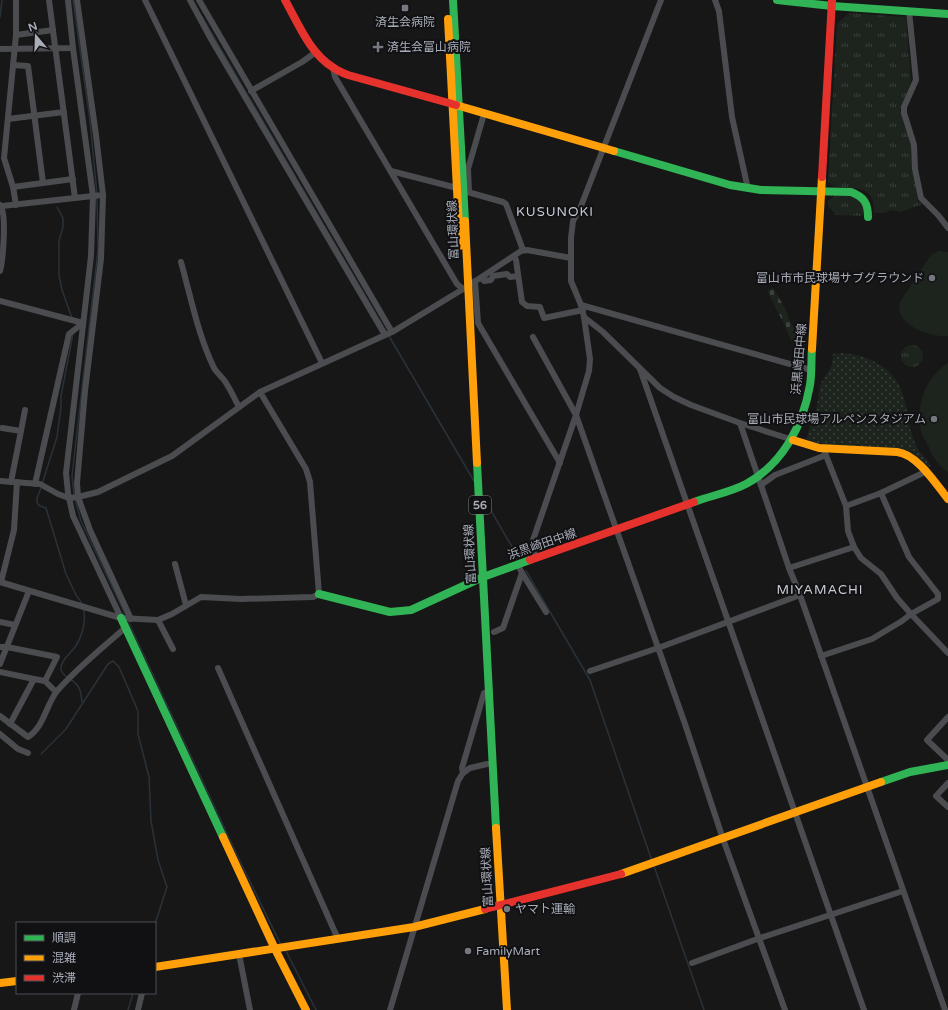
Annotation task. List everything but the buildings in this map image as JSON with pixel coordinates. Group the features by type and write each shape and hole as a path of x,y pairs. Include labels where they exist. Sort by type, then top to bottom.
{"main road":[{"path":"285,0 316,52 333,68 348,75 730,186 748,189 851,192 860,195 865,200 868,208 868,216"},
{"name":"富山環状線","path":"447,0 463,190 465,287 498,906 502,1010"},
{"name":"富山環状線","path":"453,0 455,105"},
{"path":"777,0 832,3 909,12 948,14"},
{"name":"浜黒崎田中線","path":"319,594 390,612 397,612 418,607 481,578 687,506 745,484 760,481 793,440 806,407 810,384 832,3"},
{"path":"793,440 824,452 903,453 925,472 948,499"},
{"name":"富山環状線","path":"481,578 487,764 507,1010"},
{"path":"121,618 275,949 306,1010"},
{"path":"156,967 414,927 498,906 621,874 910,772 948,765"},
{"path":"0,983 16,981"}],"street":[{"path":"16,0 15,49 4,158 13,187 16,205"},
{"path":"49,0 75,198"},
{"path":"68,0 93,196 92,256 66,473 73,516 121,618"},
{"path":"77,0 103,195 101,259 77,466 78,497 90,530 131,619"},
{"path":"145,0 322,363"},
{"path":"190,0 385,335"},
{"path":"199,0 392,332"},
{"path":"536,559 532,543 587,382 590,359 583,311 571,281 574,221 661,0"},
{"path":"715,0 719,11 732,117 748,189"},
{"path":"909,12 916,80 904,107 904,113 914,145 915,169 921,198 938,215 948,228"},
{"path":"16,35 53,30"},
{"path":"0,49 74,48"},
{"path":"251,91 302,62 316,52"},
{"path":"13,65 28,66 43,183"},
{"path":"333,68 335,77 457,284 465,287"},
{"path":"8,119 64,112"},
{"path":"463,190 484,114"},
{"path":"286,166 293,162"},
{"path":"391,171 503,202 506,204 524,250"},
{"path":"13,187 73,179"},
{"path":"0,271 3,260 4,213 1,206 103,195"},
{"path":"0,481 40,484 69,498 98,492 172,456 260,392 392,332 524,250 571,258"},
{"path":"514,256 516,260 522,302 527,306 540,307 544,318 583,311 811,370"},
{"path":"181,262 192,306 206,348 215,370 229,387 239,407"},
{"path":"478,279 484,281 491,280 493,276 506,274 510,277 518,276"},
{"path":"478,279 478,323 560,463"},
{"path":"0,301 83,323"},
{"path":"583,311 660,388 674,397 691,405 740,423 793,440"},
{"path":"35,484 69,334 83,323"},
{"path":"532,337 576,415 785,1010"},
{"path":"640,369 864,1010"},
{"path":"24,410 14,482 14,530 1,582 121,618 158,620 172,614 201,597 241,599 313,596 319,594 310,482 306,469 260,392"},
{"path":"740,423 789,568 800,595 945,1010"},
{"path":"2,428 21,430"},
{"path":"760,481 824,452 846,506 848,531 854,547 861,558 881,574 897,598 948,653"},
{"path":"846,506 881,493 925,472"},
{"path":"821,656 872,639 938,599 938,594 909,557 881,493"},
{"path":"789,568 854,547"},
{"path":"175,564 186,605"},
{"path":"518,565 546,612"},
{"path":"494,632 503,628 522,573"},
{"path":"0,664 3,647 15,625 29,591"},
{"path":"590,671 658,648 800,595"},
{"path":"158,620 173,650"},
{"path":"0,622 15,625"},
{"path":"0,716 28,737 35,733 56,692 84,664 125,628"},
{"path":"3,647 57,656 45,681"},
{"path":"218,668 338,939"},
{"path":"0,672 45,681 56,692"},
{"path":"10,724 34,680"},
{"path":"463,773 462,768 484,693"},
{"path":"947,718 927,740 948,760"},
{"path":"0,734 18,749 28,754"},
{"path":"390,1010 458,781 463,773 470,768 487,764"},
{"path":"948,783 936,796 948,807"},
{"path":"692,963 760,938 903,891"},
{"path":"239,954 250,1010"},
{"path":"74,1010 78,994"},
{"path":"138,1010 142,994"}],"green space":[{"path":"849,13 906,17 911,82 900,110 911,146 912,164 918,200 923,204 900,212 891,210 885,213 874,213 873,201 869,193 856,188 836,187 828,182 837,24"},
{"path":"836,195 858,200 865,212 862,216 836,215 828,206 828,201"},
{"name":"富山市市民球場サブグラウンド","path":"939,251 948,252 948,336 934,335 913,327 902,317 899,310 900,302 931,255"},
{"path":"773,288 785,308 791,324 805,345 804,359 790,338 767,291"},
{"path":"912,345 920,348 923,356 920,364 912,367 904,364 901,356 904,348"},
{"path":"833,354 852,354 871,360 887,370 894,377 903,395 910,429 915,444 921,454 931,465 928,468 906,449 819,445 806,440 817,407 820,385 832,365"},
{"name":"富山市民球場アルペンスタジアム","path":"948,363 948,472 933,457 922,435 920,411 921,402 928,384 940,369"}],"waterway":[{"path":"0,17 2,0"},
{"path":"73,0 90,120 97,195"},
{"path":"202,17 387,333"},
{"path":"74,495 72,476 98,250 97,198"},
{"path":"57,207 63,218 63,227 59,241 59,275 62,290 72,318"},
{"path":"42,484 57,437 61,396 73,334"},
{"path":"389,336 474,481"},
{"path":"41,488 37,498 37,503 46,508 66,574 82,605"},
{"path":"483,497 518,557"},
{"path":"75,499 81,521 126,616"},
{"path":"526,571 590,680 652,861"},
{"path":"67,677 62,671 61,667 65,659 78,643 82,633 84,623 83,608"},
{"path":"128,621 237,855 281,945"},
{"path":"41,754 66,729 108,664 113,661 119,667 138,711 138,734 149,777 151,821 158,860 167,887 156,922"},
{"path":"70,679 79,689 82,702"},
{"path":"654,866 704,1010"},
{"path":"285,949 316,1010"},
{"path":"128,1010 133,994"}],"traffic: fast":[{"path":"453,0 465,221"},
{"path":"777,0 832,6 948,14"},
{"path":"614,151 730,185 761,190 851,192 862,198 866,204 868,217"},
{"path":"694,502 746,484 771,466 781,454 796,429 807,400 811,380 812,349"},
{"path":"477,463 496,828"},
{"path":"319,594 390,612 411,610 483,577 530,560"},
{"path":"121,618 223,837"},
{"path":"881,782 910,772 948,765"}],"traffic: slow":[{"path":"448,19 460,246"},
{"path":"456,105 614,151"},
{"path":"812,349 822,177"},
{"path":"465,221 477,463"},
{"path":"793,440 819,448 897,452 904,454 912,458 926,471 948,499"},
{"path":"621,874 881,782"},
{"path":"496,828 507,1010"},
{"path":"223,837 275,949 306,1010"},
{"path":"156,967 414,927 485,909"},
{"path":"0,983 16,981"}],"traffic: jam":[{"path":"285,0 311,46 318,55 336,69 348,75 456,105"},
{"path":"822,177 832,0"},
{"path":"530,560 694,502"},
{"path":"485,909 621,874"}],"place":[{"name":"済生会病院","path":"405,8"},
{"name":"済生会富山病院","path":"378,47"},
{"name":"富山市市民球場サブグラウンド","path":"932,278"},
{"name":"富山市民球場アルペンスタジアム","path":"934,419"},
{"name":"ヤマト運輸","path":"507,909"},
{"name":"FamilyMart","path":"468,951"}],"district":[{"name":"KUSUNOKI","path":"555,211"},
{"name":"MIYAMACHI","path":"820,589"}]}
